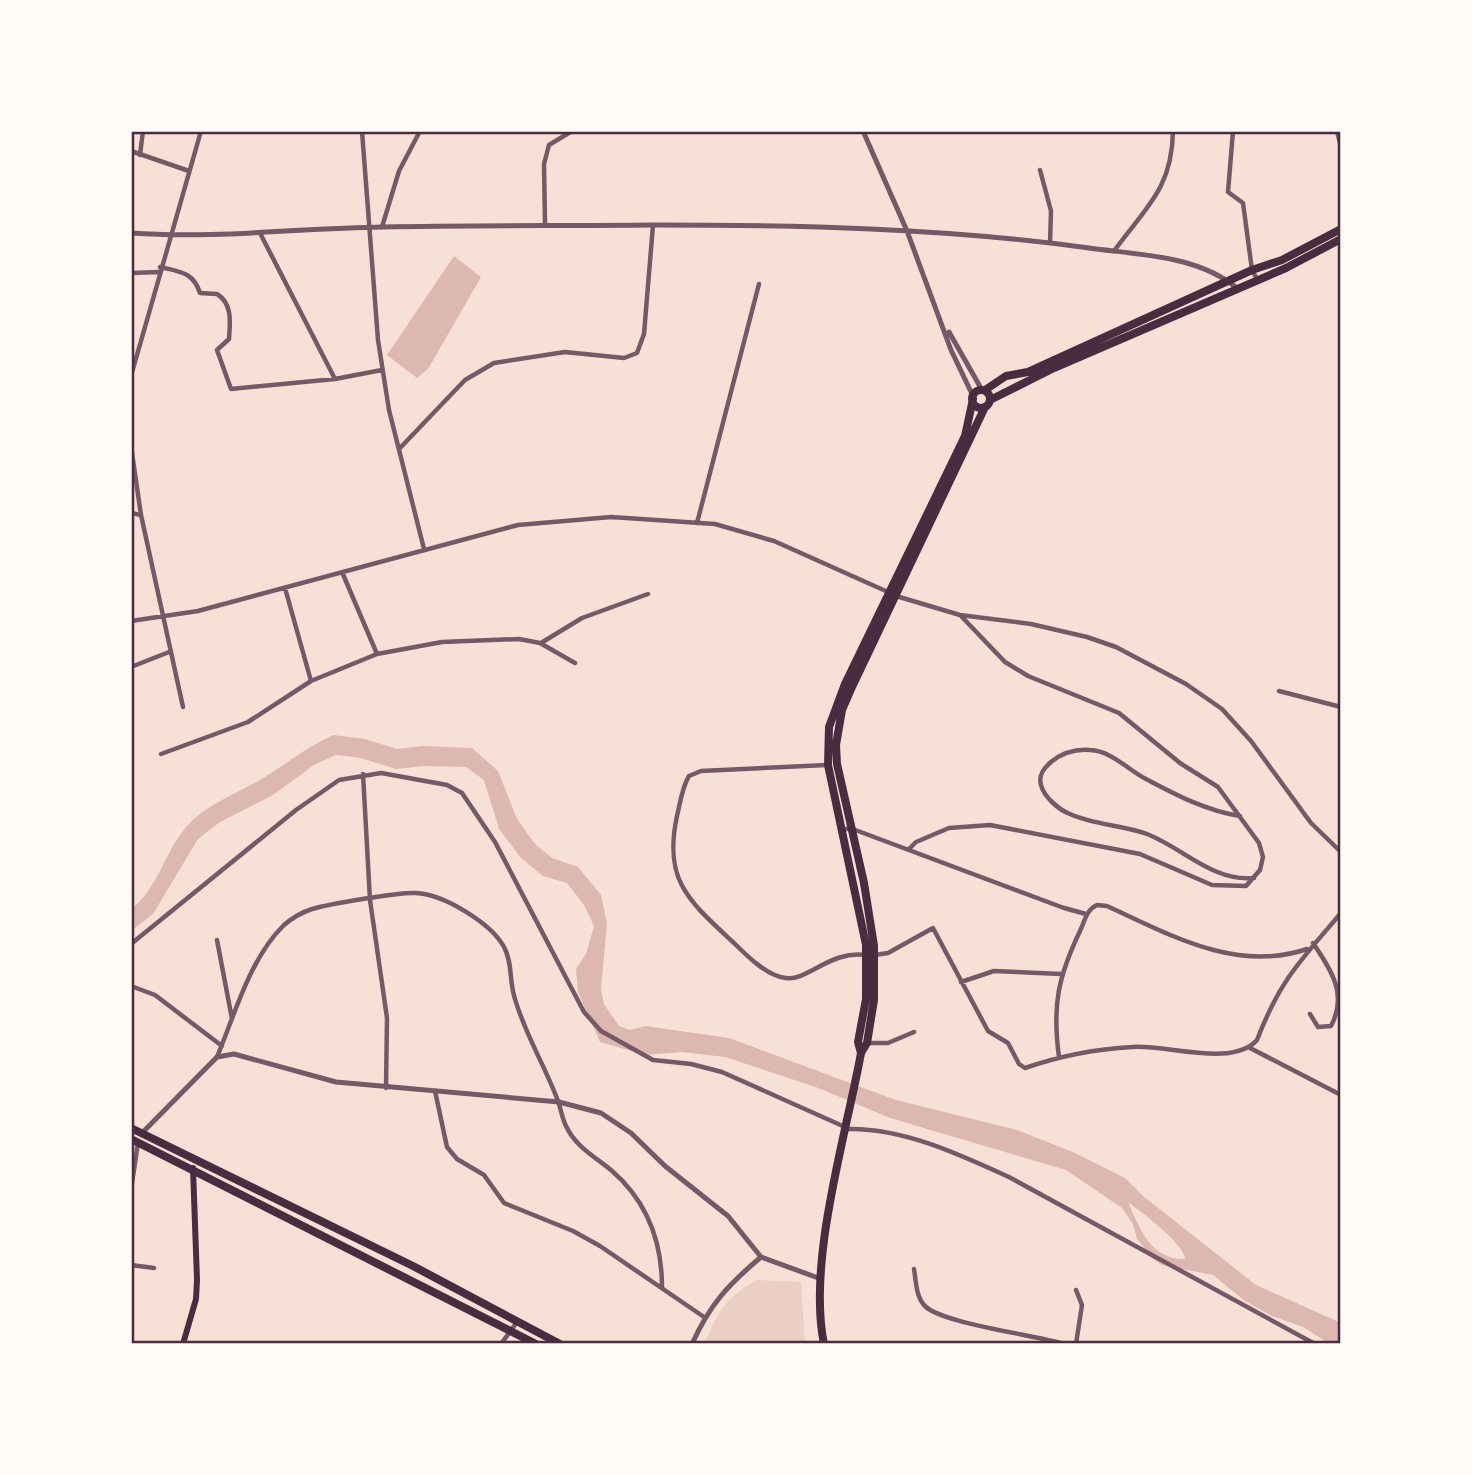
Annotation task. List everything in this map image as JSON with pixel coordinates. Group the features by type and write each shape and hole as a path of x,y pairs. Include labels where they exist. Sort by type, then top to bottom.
{"highway":[{"path":"969,438 973,397 1006,376 1028,372 1252,270 1282,260 1341,229"},
{"path":"973,397 976,406 988,404 1054,368 1238,289 1341,239"},
{"path":"823,1341 821,1279 845,1127 861,1053 867,1043 874,1000 864,883 846,829 833,764 836,736 842,710 893,594 988,404 983,390"},
{"path":"861,1053 858,1042 871,955"},
{"path":"134,1132 363,1242 560,1344"},
{"path":"134,1132 193,1171 536,1344"},
{"path":"357,1254 363,1242"}],"main road":[{"path":"183,1344 196,1298 194,1159"}],"street":[{"path":"140,156 143,131"},
{"path":"131,376 159,269 201,131"},
{"path":"362,131 368,228 383,370 399,449 424,548"},
{"path":"382,227 399,171 420,131"},
{"path":"545,224 544,164 549,145 572,131"},
{"path":"863,131 907,231 944,323 951,350 973,397"},
{"path":"1113,252 1158,195 1172,159 1173,131"},
{"path":"1233,131 1228,192 1244,205 1252,270 1258,280"},
{"path":"1337,131 1341,148"},
{"path":"131,152 189,171"},
{"path":"1040,170 1051,211 1050,243"},
{"path":"131,233 169,236 261,235 382,227 545,224 745,224 907,231 1050,243 1173,260 1210,270 1238,289"},
{"path":"399,449 437,413 465,380 494,363 565,352 624,358 637,353 644,334 653,225"},
{"path":"261,235 335,379"},
{"path":"131,273 159,269 187,273 195,279 201,293 218,294 226,302 229,309 229,339 217,350 231,389 335,379 383,370"},
{"path":"697,523 760,284"},
{"path":"944,323 983,390"},
{"path":"131,446 141,514 169,653 183,707"},
{"path":"131,513 141,514"},
{"path":"131,621 198,611 517,525 611,517 715,524 774,541 893,594 960,615 1031,624 1087,636 1116,647 1186,684 1222,709 1251,741 1311,824 1341,852"},
{"path":"342,572 377,654"},
{"path":"285,588 311,681"},
{"path":"540,643 582,618 648,594"},
{"path":"909,849 916,842 949,828 990,825 1129,851 1212,885 1234,888 1246,886 1255,878 1263,857 1259,843 1218,787 1180,763 1135,723 1119,713 1017,669 988,646 960,615"},
{"path":"161,754 248,722 311,681 377,654 442,642 519,639 540,643 575,663"},
{"path":"131,667 169,653"},
{"path":"1279,691 1341,707"},
{"path":"1240,816 1202,806 1144,778 1108,755 1092,750 1072,751 1061,755 1040,775 1046,796 1071,815 1127,827 1152,836 1231,878 1255,878"},
{"path":"833,764 701,771 690,776 678,814 671,858 684,889 711,922 748,957 778,977 792,979 845,954 888,953 933,928 988,1031 1008,1043 1022,1067 1059,1057 1134,1046 1222,1054 1250,1048 1257,1040 1284,981 1308,948 1341,913"},
{"path":"131,944 296,810 339,780 381,773 447,785 462,793 495,842 584,1012 601,1031 653,1060 691,1063 722,1072 760,1086 845,1127 876,1129 962,1156 1009,1177 1315,1344"},
{"path":"363,774 370,900 387,1017 386,1088"},
{"path":"846,829 1087,914"},
{"path":"131,1190 134,1132 218,1057 262,955 284,925 311,909 416,893 446,900 493,933 504,947 512,971 513,995 523,1025 573,1138 613,1172 645,1209 662,1263 662,1287"},
{"path":"1059,1057 1055,998 1061,974 1087,914 1097,905 1107,906 1179,940 1229,955 1260,957 1308,948"},
{"path":"217,940 233,1020"},
{"path":"1310,1014 1318,1027 1331,1026 1339,992 1329,968 1313,943"},
{"path":"961,982 994,971 1061,974"},
{"path":"131,986 155,995 222,1046"},
{"path":"867,1043 888,1043 914,1032"},
{"path":"1250,1048 1341,1094"},
{"path":"218,1057 234,1054 336,1082 559,1102 601,1113 631,1133 665,1166 728,1216 761,1257 821,1279"},
{"path":"435,1091 447,1147 457,1159 484,1175 504,1203 573,1231 704,1317"},
{"path":"692,1344 704,1317 723,1290 761,1257"},
{"path":"131,1265 154,1268"},
{"path":"914,1269 919,1295 925,1307 948,1319 1064,1344"},
{"path":"1076,1290 1082,1305 1076,1344"},
{"path":"501,1344 518,1321"}],"shaded area":[{"path":"454,256 481,277 428,369 417,378 387,355"},
{"path":"333,735 365,739 397,749 424,746 472,748 498,771 517,819 535,844 552,858 578,867 601,895 607,923 601,989 604,1004 619,1026 630,1030 645,1026 729,1038 896,1100 1017,1130 1075,1153 1125,1178 1143,1196 1256,1285 1341,1323 1341,1344 1330,1344 1303,1327 1272,1316 1245,1301 1213,1275 1162,1265 1153,1259 1137,1239 1133,1224 1122,1208 1066,1170 890,1118 816,1087 725,1057 682,1052 645,1055 600,1042 578,992 576,969 586,954 594,926 584,905 567,883 543,876 521,858 499,829 484,780 466,767 425,766 396,769 361,758 336,755 314,765 273,795 220,822 198,839 153,914 131,931 131,909 154,882 177,840 191,822 209,808","holes":["1128,1202 1170,1237 1183,1252 1185,1259 1173,1258 1155,1249 1142,1232"]},
{"path":"757,1280 801,1282 805,1344 704,1344 724,1306 737,1293"}]}
